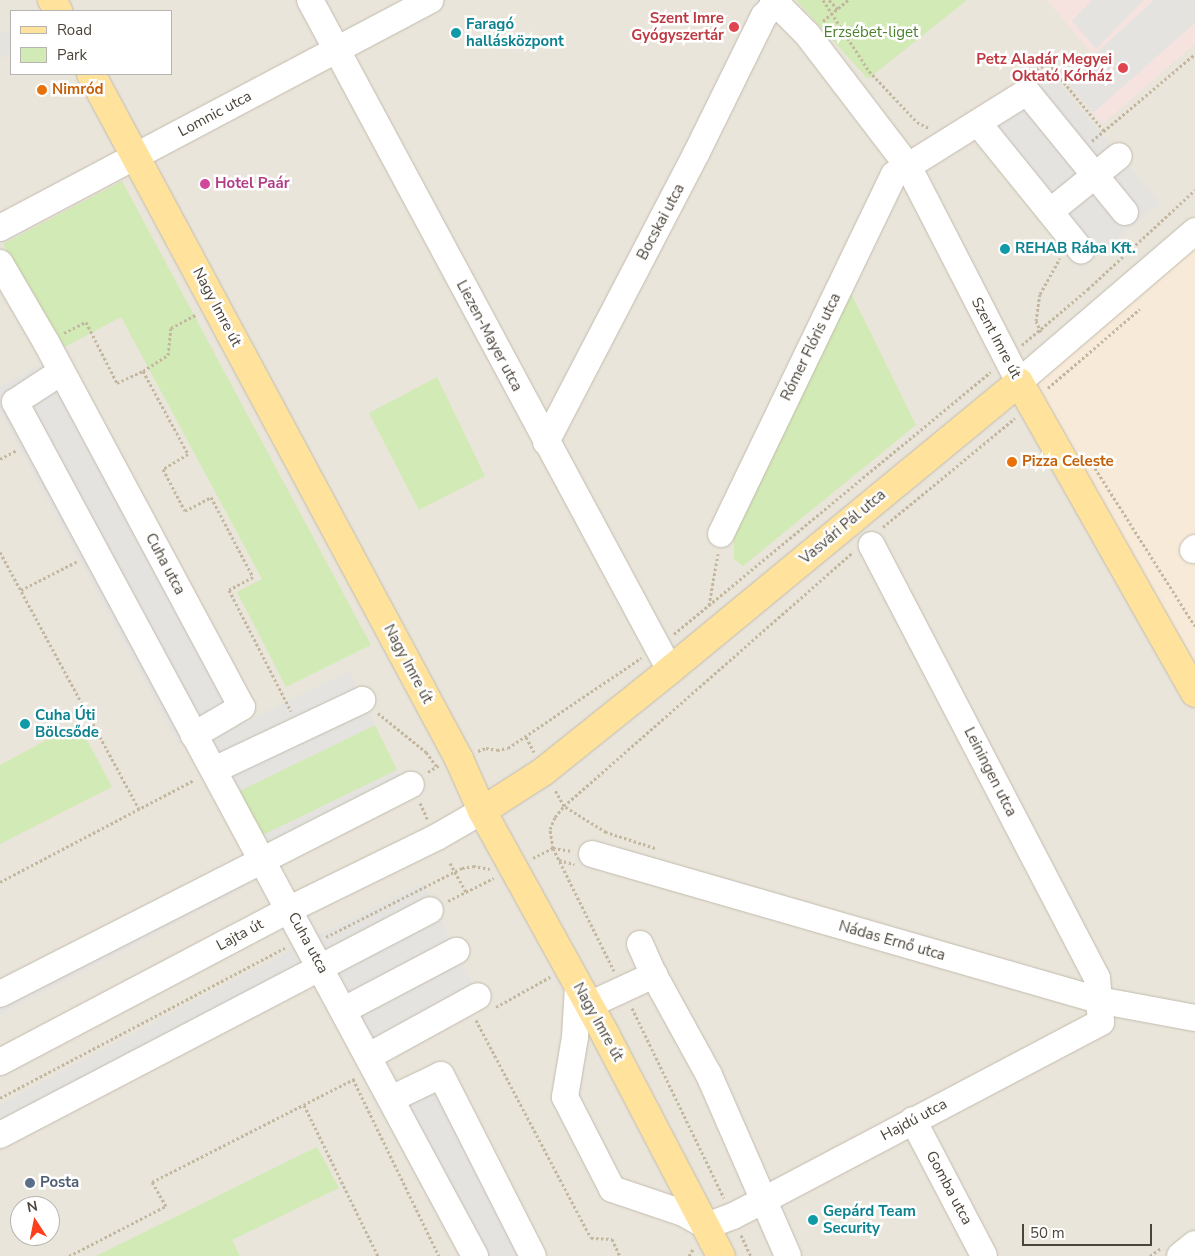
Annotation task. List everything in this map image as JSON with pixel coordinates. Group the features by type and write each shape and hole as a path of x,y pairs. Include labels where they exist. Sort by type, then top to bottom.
{"main road":[{"name":"Nagy Imre út","path":"93,75 459,758 482,811 574,988 721,1256"},
{"name":"Vasvári Pál utca","path":"482,811 544,771 664,659 1025,384"},
{"name":"Szent Imre út","path":"1025,384 1159,634 1195,693"}],"street":[{"name":"Liezen-Mayer utca","path":"310,0 664,659"},
{"name":"Lomnic utca","path":"0,228 430,0"},
{"name":"Szent Imre út","path":"775,1 807,34 908,166 1025,384"},
{"name":"Bocskai utca","path":"546,442 696,154 764,16 775,1"},
{"name":"Rómer Flóris utca","path":"721,534 894,175 1027,92 1078,154"},
{"path":"969,128 1051,211 1076,244"},
{"path":"1078,154 1125,212"},
{"path":"1051,211 1119,156"},
{"name":"Vasvári Pál utca","path":"1025,384 1195,231"},
{"name":"Cuha utca","path":"0,263 46,342 242,707 194,735"},
{"name":"Cuha utca","path":"61,372 15,402 290,910 300,956 344,1010 362,1069 391,1099 475,1256"},
{"name":"Leiningen utca","path":"867,543 1097,978 1098,1000"},
{"path":"214,770 362,700"},
{"path":"0,994 411,785"},
{"name":"Lajta út","path":"0,1062 290,910 437,837 482,811"},
{"name":"Nádas Ernő utca","path":"592,854 1098,1000 1195,1018"},
{"path":"0,1135 300,956 430,910"},
{"path":"640,944 654,976 709,1075 788,1256"},
{"path":"344,1010 456,951"},
{"path":"654,976 623,989 574,988 575,1037 565,1097 612,1190 683,1213 706,1226"},
{"name":"Hajdú utca","path":"706,1226 732,1216 764,1200 1101,1022 1098,1000"},
{"path":"362,1069 484,1007"},
{"path":"391,1099 441,1075 533,1256"},
{"name":"Gomba utca","path":"913,1120 984,1256"},
{"path":"1180,1256 1195,1244"}],"path":[{"path":"823,0 833,12 869,71 917,122 931,129 969,128"},
{"path":"829,0 838,9"},
{"path":"807,34 848,0"},
{"path":"1078,154 1195,54"},
{"path":"751,1256 553,848 550,829 555,817 564,806 867,543 1025,384 1040,331 1195,190"},
{"path":"1040,331 1036,321 1040,294 1076,244"},
{"path":"46,342 86,322 117,383 143,371 168,355 171,328 216,304"},
{"path":"486,748 497,750 508,748 664,659 709,605 1025,384 1068,372 1143,307"},
{"path":"143,371 188,454 163,469 185,511 212,497 253,577 229,590 300,730"},
{"path":"1092,463 1195,626"},
{"path":"709,605 721,534"},
{"path":"0,552 138,809"},
{"path":"20,590 96,553"},
{"path":"362,700 426,752 436,766"},
{"path":"526,737 532,747"},
{"path":"0,882 214,770"},
{"path":"558,794 564,806"},
{"path":"546,851 553,848"},
{"path":"450,863 466,892"},
{"path":"430,910 501,874"},
{"path":"0,1098 300,956 446,875"},
{"path":"574,988 484,1007 476,1018 591,1238 612,1239 620,1256"},
{"path":"69,1256 166,1206 152,1182 304,1105 362,1069 439,1256"},
{"path":"304,1105 378,1256"}],"shaded area":[{"path":"0,0 1195,0 1195,1244 1180,1256 0,1256"},
{"name":"Petz Aladár Megyei Oktató Kórház","path":"1047,0 1195,0 1195,44 1102,124 1065,81 1093,55"},
{"path":"1092,0 1144,0 1096,49 1072,21"},
{"path":"1154,0 1195,0 1195,23 1093,113 1065,81"},
{"path":"10,29 10,54 0,59 0,34"},
{"path":"1052,75 1160,203 1081,269 971,132"},
{"path":"1195,231 1195,693 1019,382"},
{"path":"53,356 242,707 178,744 0,412 0,387"},
{"path":"349,671 375,725 233,794 207,740"},
{"path":"397,770 410,797 271,867 257,838"},
{"path":"237,863 249,885 0,1015 0,987"},
{"path":"423,883 478,996 369,1056 321,967 0,1135 0,1104 307,941"},
{"path":"443,1071 543,1256 475,1256 391,1099"}],"green space":[{"name":"Erzsébet-liget","path":"796,0 967,0 868,79"},
{"path":"122,181 371,645 286,687 237,592 262,579 121,317 59,350 3,244"},
{"path":"850,291 916,425 743,566 734,559 734,536"},
{"path":"437,377 485,476 419,510 369,413"},
{"path":"78,723 112,787 0,844 0,765"},
{"path":"375,725 397,770 257,838 233,794"},
{"path":"317,1147 339,1188 232,1240 240,1256 96,1256"}],"place":[{"name":"Szent Imre Gyógyszertár","path":"734,27"},
{"name":"Faragó hallásközpont","path":"456,33"},
{"name":"Petz Aladár Megyei Oktató Kórház","path":"1123,68"},
{"name":"Nimród","path":"42,90"},
{"name":"Hotel Paár","path":"205,184"},
{"name":"REHAB Rába Kft.","path":"1005,249"},
{"name":"Pizza Celeste","path":"1012,462"},
{"name":"Cuha Úti Bölcsőde","path":"25,724"},
{"name":"Posta","path":"30,1183"},
{"name":"Gepárd Team Security","path":"813,1220"}]}
